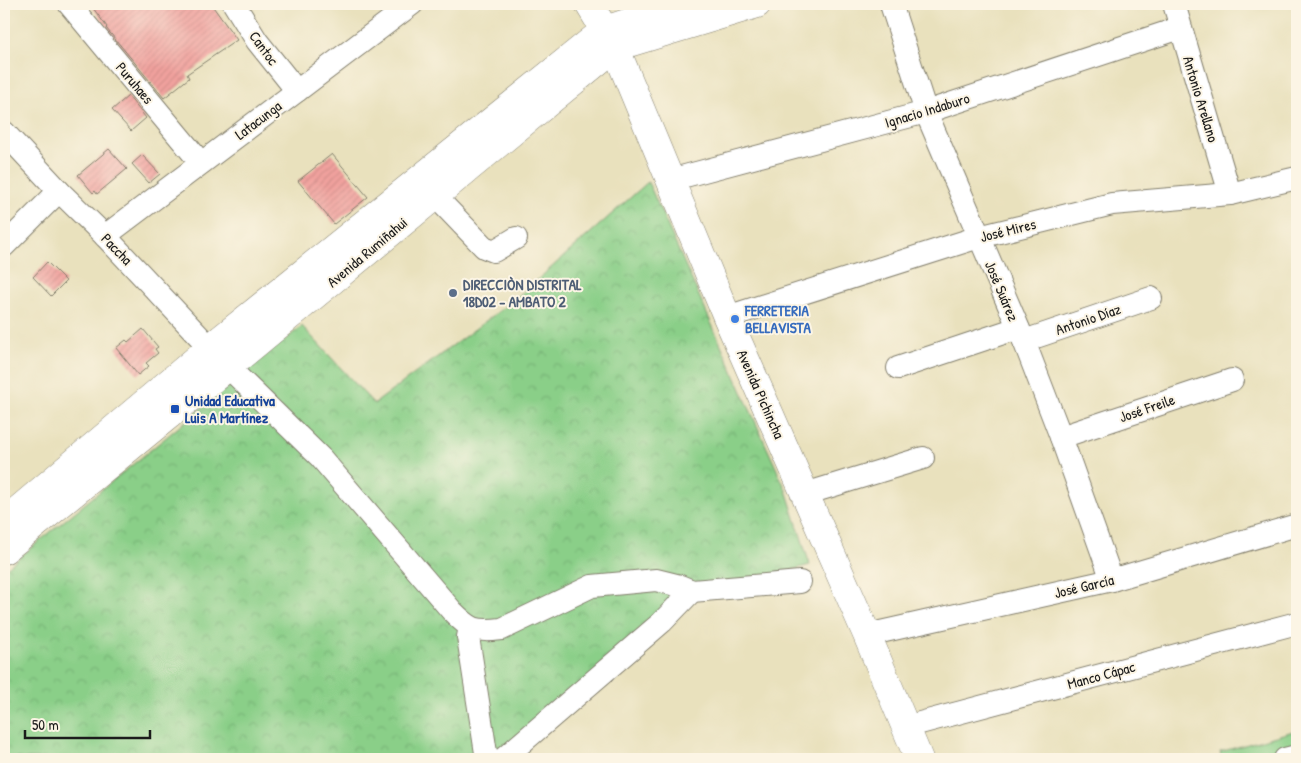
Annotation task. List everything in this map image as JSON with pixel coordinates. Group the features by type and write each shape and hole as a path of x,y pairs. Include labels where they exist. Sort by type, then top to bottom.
{"main road":[{"name":"Avenida Pichincha","path":"588,4 610,39 727,317 867,635 911,749"},
{"name":"Avenida Rumiñahui","path":"4,549 219,363 610,39 684,4"},
{"name":"Avenida Rumiñahui","path":"4,522 219,363 435,196 610,39 756,4"}],"street":[{"name":"Puruhaes","path":"68,4 201,163"},
{"name":"Cantoc","path":"234,4 257,41 296,91"},
{"name":"Latacunga","path":"105,236 412,4"},
{"name":"José Suárez","path":"891,4 926,112 1021,334 1061,437 1112,580"},
{"name":"Antonio Arellano","path":"1174,4 1230,194"},
{"name":"Ignacio Indaburo","path":"670,180 926,112 1180,28"},
{"name":"Paccha","path":"4,132 59,191 105,236 219,363 321,458 467,626 471,633"},
{"name":"José Mires","path":"727,317 979,237 1112,204 1230,194 1297,178"},
{"path":"4,246 59,191"},
{"path":"435,196 484,247 494,251 516,238"},
{"name":"Antonio Díaz","path":"898,368 1151,298"},
{"name":"José Freile","path":"1061,437 1232,380"},
{"path":"805,494 923,458"},
{"name":"José García","path":"867,635 1112,580 1297,525"},
{"path":"490,759 486,753 471,633 502,629 592,586 656,580 692,591 800,582"},
{"path":"503,759 662,622 692,591"},
{"name":"Manco Cápac","path":"911,749 1297,623"},
{"path":"1286,759 1297,756"}],"green space":[{"path":"648,182 786,490 810,565 671,602 504,759 4,759 4,570 302,326 374,404 518,297"},
{"path":"1297,730 1297,759 1222,759 1220,752"}],"building":[{"path":"90,4 211,4 237,40 187,74 189,78 164,98 106,28"},
{"path":"128,96 146,118 131,131 112,110"},
{"path":"109,149 127,169 97,194 95,191 93,193 78,175"},
{"path":"332,154 368,197 334,224 298,181"},
{"path":"142,155 160,174 149,183 132,164"},
{"path":"47,262 66,281 51,296 33,277"},
{"path":"143,329 158,347 155,349 158,353 146,363 149,366 138,375 116,348 126,340 128,342"}],"place":[{"name":"DIRECCIÒN DISTRITAL 18D02 - AMBATO 2","path":"453,293"},
{"name":"FERRETERIA BELLAVISTA","path":"735,319"},
{"name":"Unidad Educativa Luis A Martínez","path":"175,409"}]}
